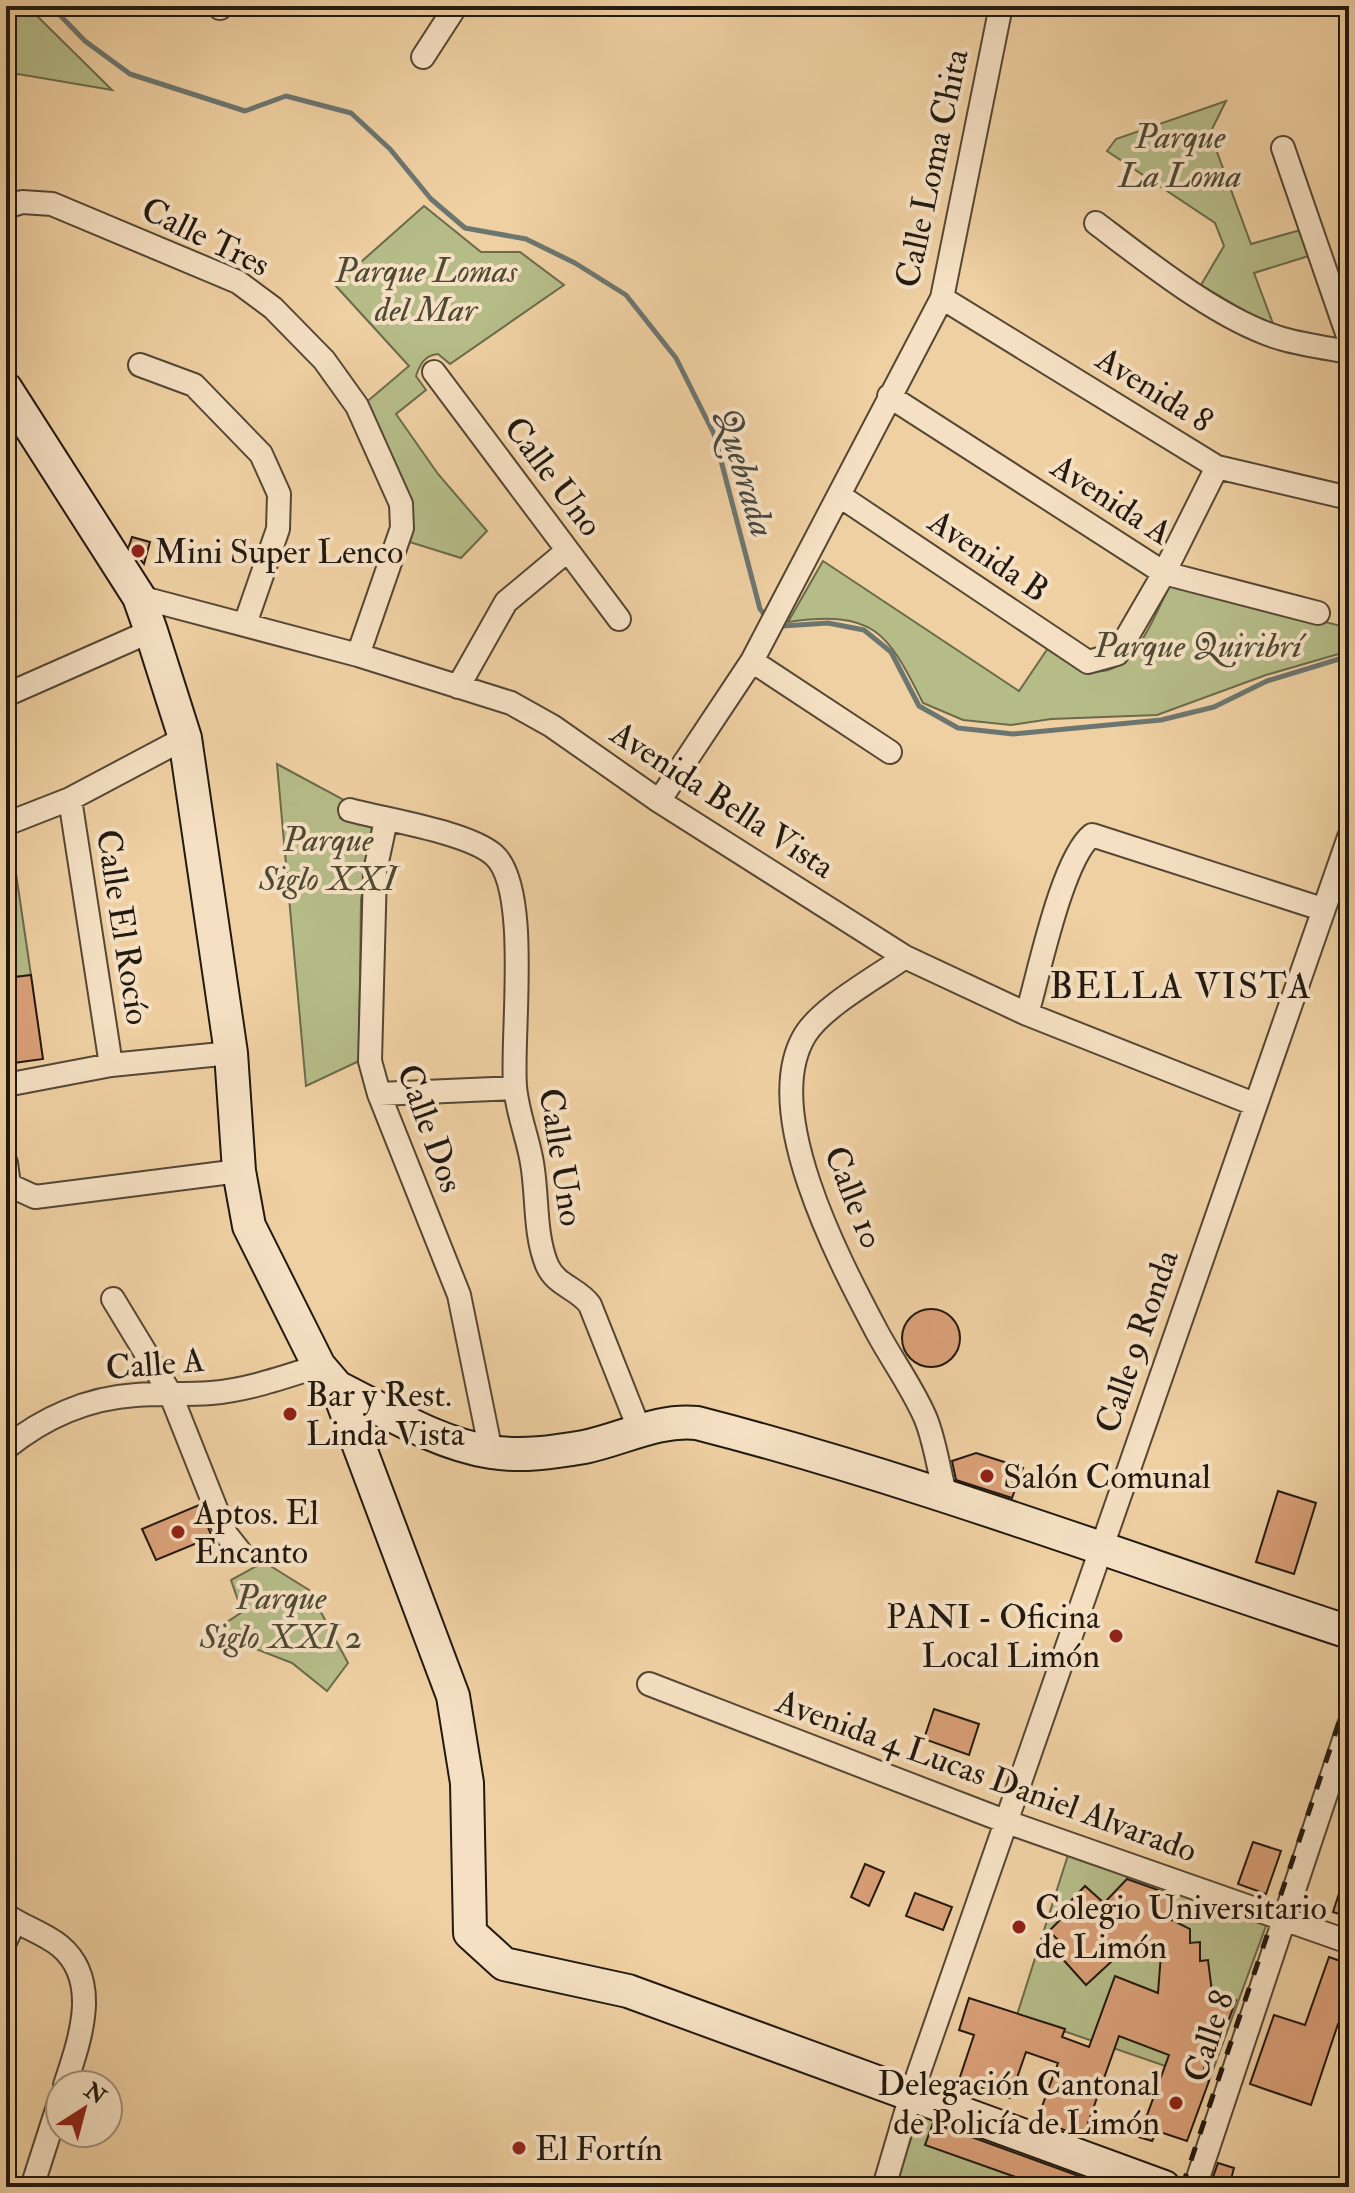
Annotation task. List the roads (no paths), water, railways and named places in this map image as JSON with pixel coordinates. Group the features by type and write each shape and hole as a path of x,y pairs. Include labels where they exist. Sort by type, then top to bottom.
{"street":[{"path":"423,57 456,6"},
{"name":"Calle Loma Chita","path":"659,801 752,661 942,298 1001,6"},
{"path":"1283,148 1349,339"},
{"name":"Calle Tres","path":"6,207 22,202 52,204 238,282 273,308 324,360 357,406 401,504 402,528 358,655"},
{"path":"1096,223 1144,259 1236,319 1281,339 1349,352"},
{"name":"Avenida 8","path":"942,298 1217,467 1349,498"},
{"path":"140,365 194,385 261,454 279,494 278,529 245,624"},
{"name":"Calle Uno","path":"434,372 619,619"},
{"path":"6,389 139,597 185,738 231,1053 239,1171 249,1226 328,1377 453,1696 467,1783 470,1933 504,1964 628,1991 1164,2187"},
{"name":"Avenida A","path":"889,396 1164,573 1318,613"},
{"path":"1164,573 1217,467"},
{"name":"Avenida B","path":"840,496 1088,662 1103,661 1117,654 1164,573"},
{"path":"458,687 506,602 567,551"},
{"name":"Avenida Bella Vista","path":"139,597 358,655 511,703 552,726 659,801 905,957 1027,1014 1254,1104"},
{"path":"6,695 151,631"},
{"path":"752,661 890,752"},
{"path":"6,824 70,799 185,738"},
{"name":"Calle El Rocío","path":"70,799 111,1065"},
{"path":"350,810 386,820"},
{"name":"Calle Uno","path":"386,820 466,839 492,853 502,864 515,902 515,1088 532,1164 540,1245 553,1277 583,1296 590,1305 640,1431"},
{"name":"Calle Dos","path":"386,820 375,871 370,1061 379,1094 459,1295 491,1452"},
{"path":"1027,1014 1069,870 1081,843 1092,835 1333,899"},
{"name":"Calle 9 Ronda","path":"884,2187 911,2095 1254,1104 1333,899 1349,837"},
{"name":"Calle 10","path":"905,957 827,1013 805,1034 794,1062 793,1123 817,1206 877,1332 925,1417 945,1493"},
{"path":"6,1085 111,1065 231,1053"},
{"path":"379,1094 515,1088"},
{"path":"6,1163 9,1185 35,1197 239,1171"},
{"path":"113,1299 170,1393 226,1534 241,1553"},
{"path":"328,1377 423,1430 491,1452 533,1453 585,1446 673,1421 697,1423 945,1493 1099,1550 1349,1632"},
{"name":"Calle A","path":"6,1448 46,1420 84,1405 132,1395 210,1393 328,1377"},
{"name":"Avenida 4 Lucas Daniel Alvarado","path":"649,1684 1007,1822 1349,1942"},
{"name":"Calle 8","path":"1195,2187 1349,1725"},
{"path":"9,1926 62,1947 79,1976 86,2007 69,2069"},
{"path":"32,2187 44,2149"}],"waterway":[{"name":"Quebrada","path":"51,6 85,41 130,74 245,111 286,96 351,113 390,149 431,199 465,228 526,239 575,263 626,295 676,358 714,434 760,609 768,619"},
{"name":"Quebrada","path":"777,623 783,626 828,623 864,630 891,652 919,706 958,728 1013,734 1161,720 1214,707 1267,681 1349,656"}],"railway":[{"path":"1182,2187 1349,1693"}],"place":[{"name":"Mini Super Lenco","path":"138,551"},
{"name":"Bar y Rest. Linda Vista","path":"290,1414"},
{"name":"Salón Comunal","path":"987,1476"},
{"name":"Aptos. El Encanto","path":"178,1532"},
{"name":"PANI - Oficina Local Limón","path":"1116,1636"},
{"name":"Colegio Universitario de Limón","path":"1019,1927"},
{"name":"Delegación Cantonal de Policía de Limón","path":"1176,2103"},
{"name":"El Fortín","path":"519,2148"}],"district":[{"name":"BELLA VISTA","path":"1181,985"}],"park label":[{"name":"Parque La Loma","path":"1180,156"},
{"name":"Parque Lomas del Mar","path":"426,290"},
{"name":"Parque Quiribrí","path":"1198,645"},
{"name":"Parque Siglo XXI","path":"328,858"},
{"name":"Parque Siglo XXI 2","path":"281,1616"}]}
